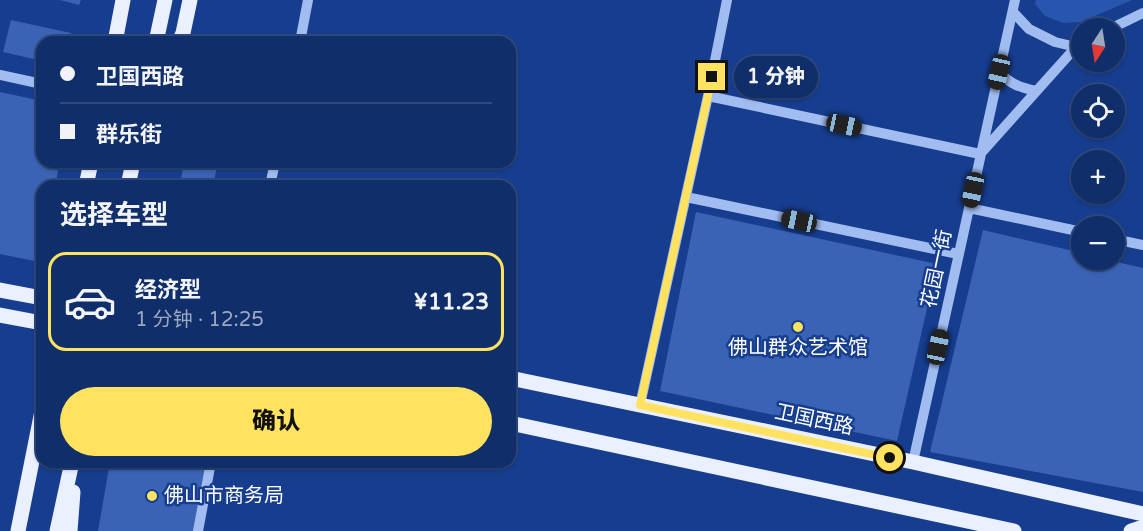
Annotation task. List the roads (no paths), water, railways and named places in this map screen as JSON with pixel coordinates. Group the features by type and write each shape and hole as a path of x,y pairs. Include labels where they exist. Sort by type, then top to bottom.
{"main road":[{"path":"111,0 115,36"},
{"path":"116,36 123,0"},
{"path":"157,36 165,0"},
{"path":"182,36 190,0"},
{"path":"0,290 36,297"},
{"path":"0,315 36,322"},
{"name":"卫国西路","path":"516,379 913,462 1139,512"},
{"path":"516,424 984,527 1014,531"},
{"path":"18,531 36,441"},
{"path":"57,531 73,468"},
{"path":"70,531 74,468"},
{"path":"1131,531 1143,527"}],"street":[{"path":"301,36 308,0"},
{"path":"640,405 727,0"},
{"name":"花园一街","path":"913,462 1015,0"},
{"path":"1013,12 1029,29 1055,42 1071,45"},
{"path":"1125,21 1143,12"},
{"path":"708,96 980,154 1071,54"},
{"path":"999,72 1008,81 1021,88 1036,91"},
{"path":"0,75 36,83"},
{"path":"686,197 958,254"},
{"path":"969,208 1071,230"},
{"path":"1125,241 1143,245"},
{"path":"198,531 210,468"}],"place":[{"name":"佛山群众艺术馆","path":"798,327"},
{"name":"佛山市商务局","path":"152,496"}]}
